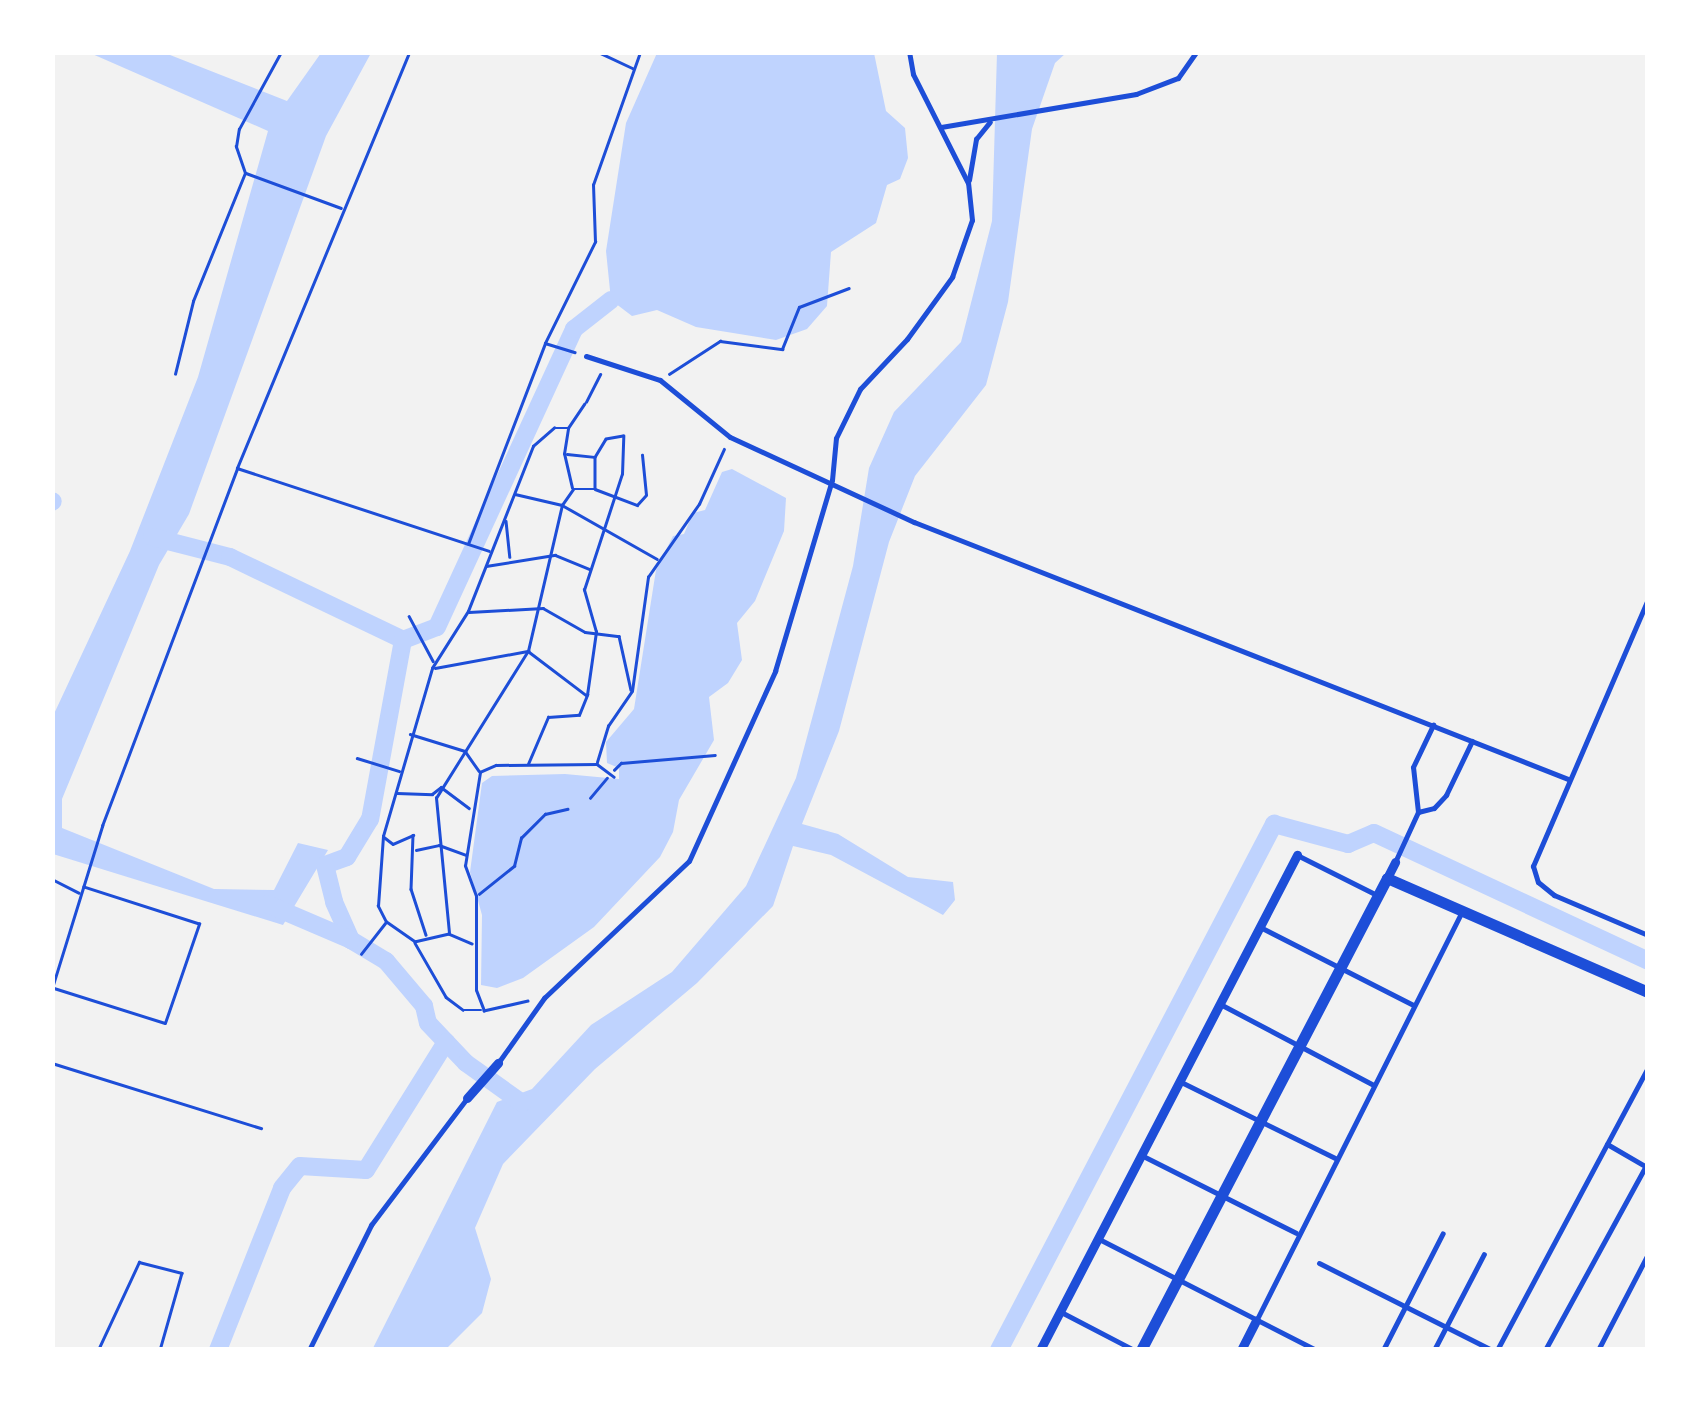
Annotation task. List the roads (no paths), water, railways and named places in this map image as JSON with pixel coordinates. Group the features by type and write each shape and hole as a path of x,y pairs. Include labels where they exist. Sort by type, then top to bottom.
{"street":[{"path":"1040,1350 1297,856"},
{"path":"1137,1350 1396,862"},
{"path":"1387,878 1648,992"},
{"path":"467,1098 498,1062"},
{"path":"1241,1350 1256,1321"}],"lane":[{"path":"910,52 912,74 968,183"},
{"path":"941,127 1054,109 1160,86 1188,68 1196,52"},
{"path":"498,1062 544,998 689,861 774,671 832,480 836,438 860,389 907,339 952,276 972,220 968,183 976,138 992,120"},
{"path":"586,356 604,367 660,380 730,437 832,480 914,522 1568,780"},
{"path":"1648,599 1533,866 1538,882 1648,935"},
{"path":"1396,862 1418,812 1414,767 1432,725"},
{"path":"1418,812 1434,808 1446,795 1472,740"},
{"path":"1297,856 1378,895"},
{"path":"1256,1321 1296,1233 1462,911"},
{"path":"1260,927 1414,1005"},
{"path":"1220,1004 1373,1084"},
{"path":"1320,1263 1495,1350 1648,1067"},
{"path":"1180,1081 1335,1158"},
{"path":"309,1350 371,1225 467,1098"},
{"path":"1545,1350 1647,1165 1607,1144"},
{"path":"1140,1155 1296,1233"},
{"path":"1383,1350 1443,1232"},
{"path":"1097,1238 1316,1350"},
{"path":"1434,1350 1484,1254"},
{"path":"1598,1350 1648,1254"},
{"path":"1059,1311 1137,1350"}],"water":[{"path":"90,53 165,53 287,101 321,53 371,53 326,136 189,514 159,565 62,799 62,828 214,889 274,890 298,843 328,850 283,925 53,854 53,716 130,551 198,377 268,131"},
{"path":"657,53 874,53 886,111 905,128 908,158 900,179 887,185 876,223 831,252 827,306 807,329 776,340 696,327 657,310 632,316 611,300 606,251 626,123"},
{"path":"997,53 1066,53 1055,63 1032,129 1008,302 986,385 915,476 889,542 839,731 802,824 838,834 908,877 953,882 955,900 943,915 831,855 793,846 773,906 697,983 595,1069 503,1164 475,1228 491,1279 482,1313 446,1349 372,1350 497,1102 532,1089 591,1025 672,972 746,886 796,778 853,566 869,468 894,412 961,342 992,221"},
{"path":"732,469 786,498 784,531 755,601 737,623 742,660 728,683 709,697 714,740 679,800 673,832 660,857 594,927 523,978 497,988 481,985 482,915 470,872 482,783 492,776 565,774 619,779 619,768 607,763 606,742 634,709 656,570 673,536 684,534 693,513 705,510 722,472"}],"waterway":[{"path":"152,537 230,557 403,640 437,627 574,329 611,300"},
{"path":"403,640 370,819 347,857 325,865 334,902 351,940 386,961 424,1006 428,1023 466,1063 522,1103"},
{"path":"999,1350 1274,824 1348,844 1374,833 1648,961"},
{"path":"267,904 351,940"},
{"path":"218,1350 282,1188 300,1166 366,1170 446,1042"}]}
